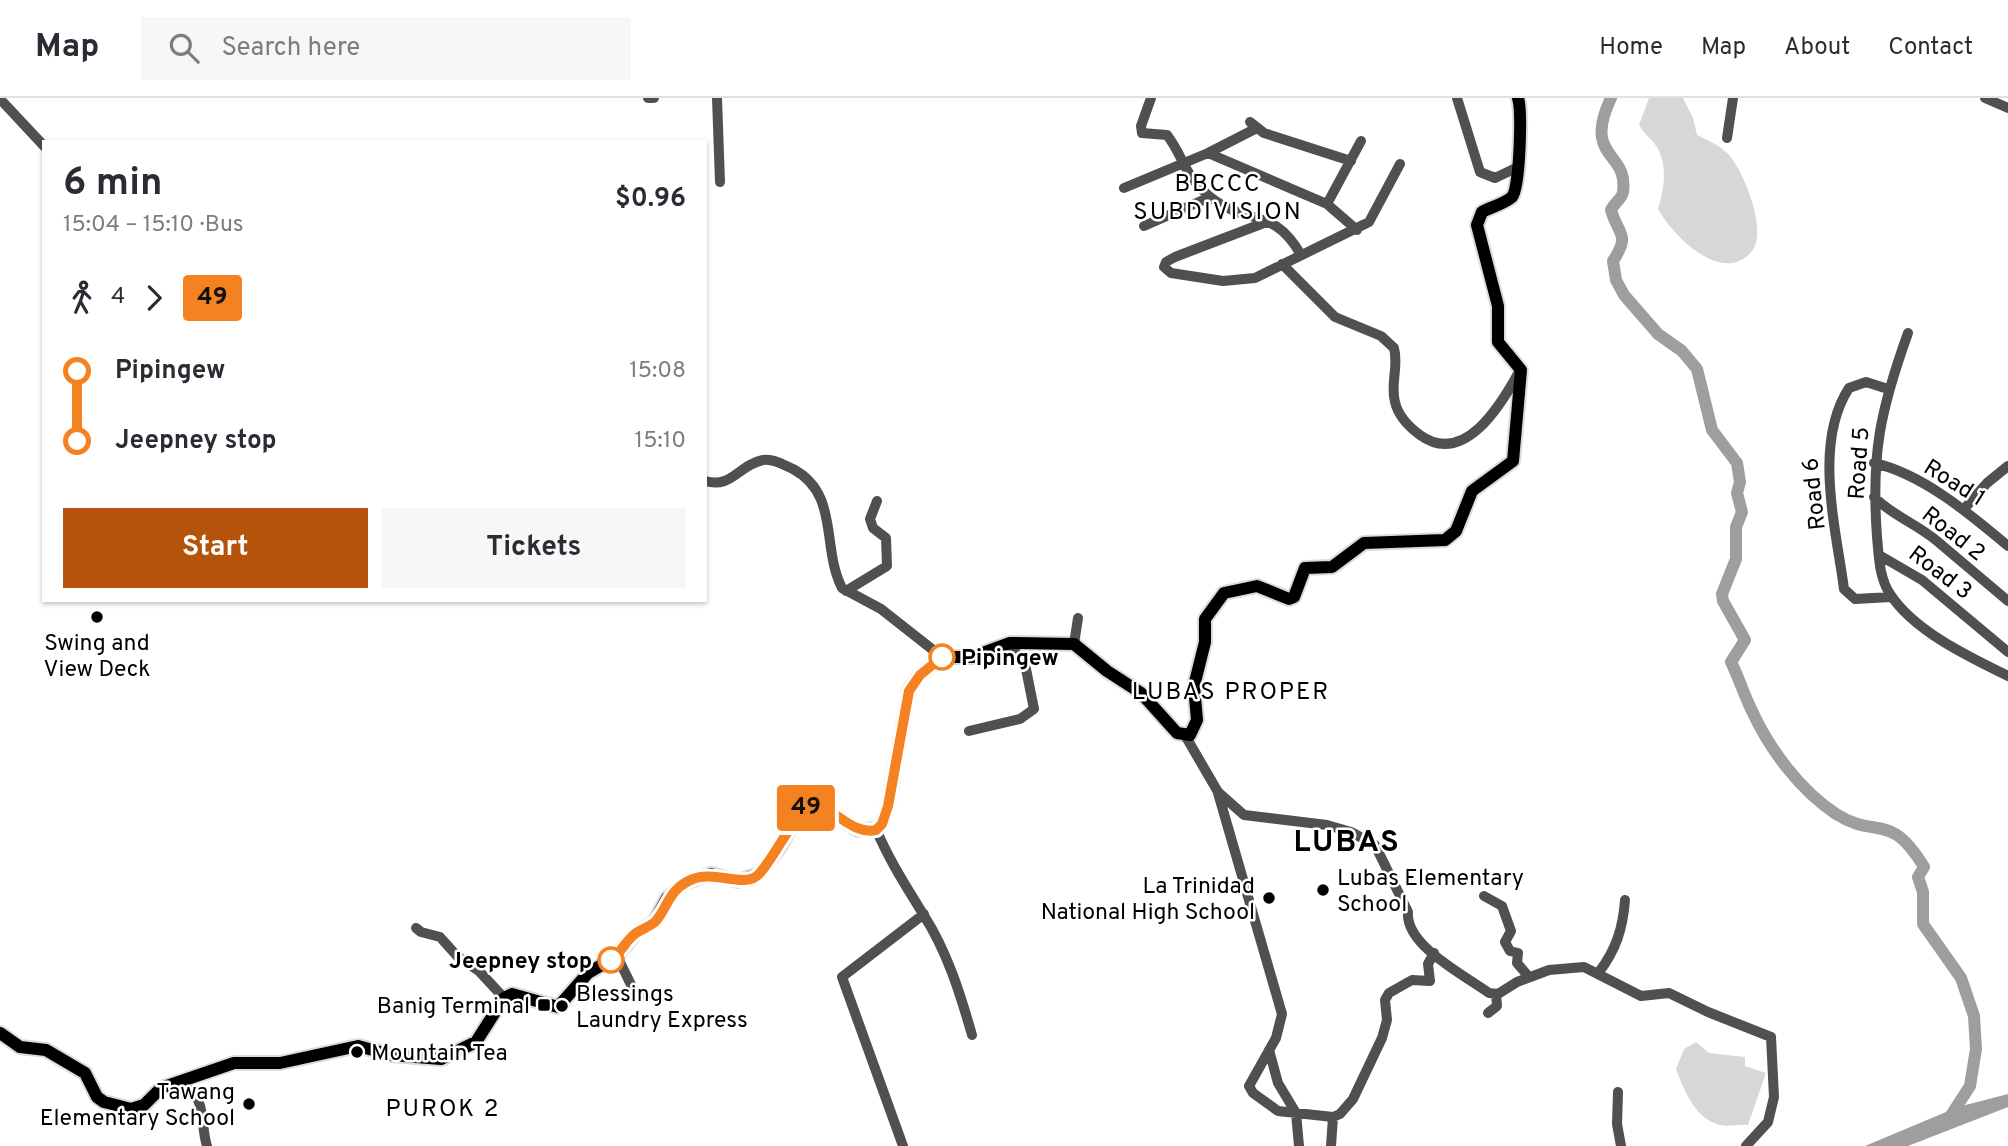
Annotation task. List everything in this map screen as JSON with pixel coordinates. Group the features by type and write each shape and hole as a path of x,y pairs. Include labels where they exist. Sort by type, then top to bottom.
{"main road":[{"path":"0,1033 20,1047 46,1050 85,1073 97,1097 125,1109 138,1108 161,1088 234,1063 280,1063 358,1046 391,1055 441,1059 476,1042 504,998 512,994 558,1007 588,973 617,956 636,933 654,922 667,898 685,883 710,874 738,881 760,874 780,848 800,811 811,805 820,805 858,830 876,830 882,824 888,806 909,691 920,675 942,657 972,657 1010,643 1074,644 1107,671 1141,693 1178,733 1186,737 1194,730 1197,720 1194,686 1205,642 1205,619 1218,598 1231,589 1258,586 1289,599 1294,597 1306,568 1332,567 1364,543 1445,540 1452,536 1460,525 1472,491 1513,461 1521,370 1498,342 1498,306 1477,225 1482,212 1513,195 1517,188 1522,124 1518,98"}],"street":[{"path":"648,98 654,98"},
{"path":"717,98 720,182"},
{"path":"1152,98 1140,130 1144,134 1167,135 1180,163 1210,197 1231,210 1269,221 1288,234 1301,255"},
{"path":"1457,98 1480,172 1495,178 1518,167"},
{"path":"1727,138 1733,98"},
{"path":"1985,98 2008,108"},
{"path":"0,99 42,144"},
{"path":"1124,188 1209,153 1253,125 1350,160"},
{"path":"1328,204 1362,141"},
{"path":"1209,153 1328,204 1357,230"},
{"path":"1269,221 1175,257 1166,262 1164,267 1171,273 1233,280 1255,278 1357,230 1373,216 1400,164"},
{"path":"1144,226 1210,197"},
{"path":"1282,264 1335,317 1381,336 1394,348 1394,401 1412,429 1437,444 1462,439 1478,430 1508,393 1521,370"},
{"name":"Road 5","path":"1891,597 1881,574 1874,497 1874,463 1888,389 1908,333"},
{"name":"Road 6","path":"1888,389 1866,382 1849,388 1843,397 1828,450 1844,589 1855,599 1891,597"},
{"path":"707,481 724,483 764,460 773,460 810,478 820,494 839,583 846,591 881,609 942,657"},
{"name":"Road 1","path":"1874,463 1936,492 1964,509 2008,546"},
{"path":"1964,509 1987,483 2008,466"},
{"name":"Road 2","path":"1874,497 1896,516 1937,541 1969,571 2008,601"},
{"path":"846,591 887,566 886,538 873,528 870,519 877,501"},
{"name":"Road 3","path":"1879,555 1922,580 2008,652"},
{"path":"1891,597 1930,633 2008,676"},
{"path":"1074,644 1078,618"},
{"path":"969,731 1020,719 1034,709 1026,669 1010,643"},
{"path":"1186,737 1218,792 1282,1014 1280,1028 1250,1082 1250,1090 1272,1108 1333,1117 1340,1114 1353,1099 1382,1038 1387,1020 1385,1000 1390,993 1412,980 1430,981 1428,964 1434,953"},
{"path":"1218,792 1244,815 1327,825 1351,832 1375,845 1408,912 1412,934 1489,993 1496,995 1529,977 1568,966 1584,967 1599,972 1641,996 1669,993 1771,1037 1774,1097 1768,1122 1746,1146"},
{"path":"876,830 899,880 923,914 952,971 972,1035"},
{"path":"1484,896 1502,906 1511,931 1506,942 1510,951 1518,953 1517,963 1529,977"},
{"path":"1599,972 1611,957 1620,936 1625,900"},
{"path":"903,1146 842,977 923,914"},
{"path":"416,928 440,937 457,956 480,971 504,998"},
{"path":"617,956 636,995 645,994"},
{"path":"1488,1013 1497,1006 1496,995"},
{"path":"1269,1050 1278,1083 1296,1113 1299,1146"},
{"path":"177,1084 196,1094 201,1104 207,1146"},
{"path":"1618,1092 1616,1124 1621,1146"},
{"path":"1331,1146 1333,1117"}],"shaded area":[{"path":"1649,98 1683,98 1693,118 1697,135 1722,149 1735,163 1752,202 1757,230 1752,251 1740,261 1727,263 1699,253 1675,232 1658,209 1663,186 1663,162 1657,147 1639,125"},
{"path":"1696,1042 1709,1053 1745,1057 1745,1066 1766,1073 1748,1125 1723,1126 1711,1122 1692,1103 1676,1069 1684,1049"},
{"path":"2008,1094 2008,1107 1908,1146 1865,1146 1958,1107"}],"waterway":[{"path":"1611,98 1603,118 1601,133 1623,179 1623,192 1611,210 1622,239 1613,261 1616,280 1624,295 1658,334 1682,351 1697,369 1712,430 1737,463 1740,482 1737,493 1742,512 1736,527 1736,559 1722,594 1723,601 1745,640 1731,662 1759,726 1798,781 1836,814 1862,825 1892,832 1901,838 1924,867 1918,877 1923,892 1923,924 1961,978 1974,1016 1976,1049 1970,1086 1948,1120"}],"bus line":[{"name":"49","path":"611,960 636,933 654,922 667,898 675,890 693,878 710,874 738,881 760,874 764,865 786,839 794,819 800,811 811,805 820,805 858,830 876,830 882,824 888,806 893,785 894,758 912,683 942,657"}],"place":[{"name":"Swing and View Deck","path":"97,617"},
{"name":"Pipingew","path":"942,657"},
{"name":"Lubas Elementary School","path":"1323,890"},
{"name":"La Trinidad National High School","path":"1269,898"},
{"name":"Jeepney stop","path":"611,960"},
{"name":"Banig Terminal","path":"544,1005"},
{"name":"Blessings Laundry Express","path":"562,1006"},
{"name":"Mountain Tea","path":"357,1052"},
{"name":"Tawang Elementary School","path":"249,1104"}],"district":[{"name":"BBCCC SUBDIVISION","path":"1218,197"},
{"name":"LUBAS PROPER","path":"1231,691"},
{"name":"LUBAS","path":"1347,841"},
{"name":"PUROK 2","path":"443,1108"}]}
